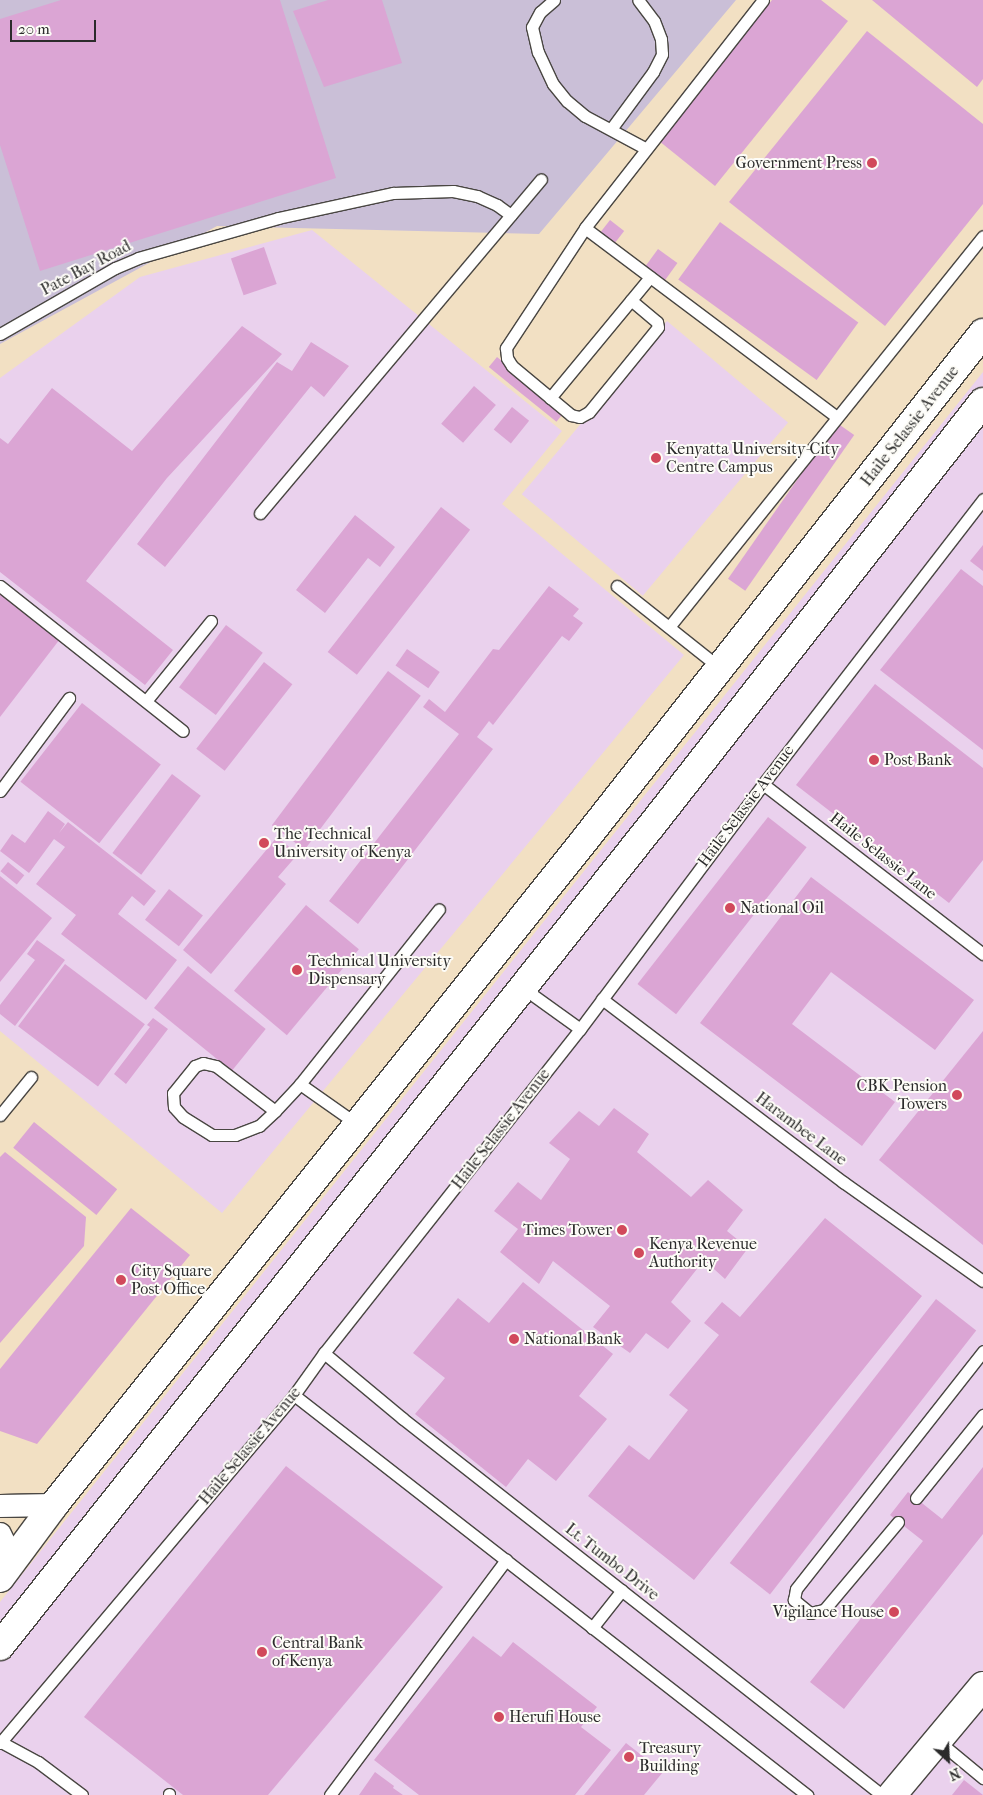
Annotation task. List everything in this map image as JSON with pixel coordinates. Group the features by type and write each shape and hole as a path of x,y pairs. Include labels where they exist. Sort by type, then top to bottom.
{"main road":[{"name":"Haile Selassie Avenue","path":"7,1570 54,1505 720,668 983,333"},
{"path":"0,1646 522,988 983,402"},
{"path":"892,1795 983,1686"}],"street":[{"path":"0,1506 54,1505"},
{"path":"0,1534 7,1570"}],"lane":[{"path":"554,0 540,12 532,26 538,52 553,84 567,101 585,116 646,148"},
{"path":"611,129 653,72 662,54 661,39 654,21 638,0"},
{"path":"631,300 657,322 658,327 589,412 580,417 571,415 512,366 507,358 506,348 585,228 763,0"},
{"path":"260,513 541,179"},
{"name":"Pate Bay Road","path":"0,334 115,268 138,258 278,218 393,193 454,191 477,196 497,205 511,215"},
{"path":"585,228 837,417"},
{"path":"668,626 983,236"},
{"path":"550,398 650,276"},
{"name":"Haile Selassie Avenue","path":"1,1743 294,1395 324,1353 580,1029 763,784 983,499"},
{"path":"0,586 183,731"},
{"path":"617,586 720,668"},
{"path":"146,701 211,621"},
{"path":"0,791 69,698"},
{"name":"Haile Selassie Lane","path":"763,784 981,948"},
{"path":"275,1111 216,1066 203,1063 195,1066 173,1093 174,1107 183,1117 212,1135 235,1135 259,1126 275,1111 300,1084 439,909"},
{"path":"522,988 580,1029"},
{"name":"Harambee Lane","path":"602,999 843,1182 983,1281"},
{"path":"0,1115 31,1077"},
{"path":"300,1084 357,1124"},
{"name":"Lt. Tumbo Drive","path":"324,1353 402,1418 882,1795"},
{"path":"898,1522 824,1610 810,1613 794,1600 796,1589 981,1358"},
{"path":"294,1395 807,1795"},
{"path":"916,1498 983,1415"},
{"path":"330,1795 506,1560"},
{"path":"592,1628 622,1590"},
{"path":"937,1740 983,1778"},
{"path":"1,1743 38,1762 82,1795"}],"shaded area":[{"path":"0,0 736,0 539,234 217,226 0,344"},
{"name":"The Technical University of Kenya","path":"312,230 562,431 502,504 684,655 222,1213 0,1031 0,378 140,277"},
{"name":"Kenyatta University-City Centre Campus","path":"667,321 788,423 643,596 522,494"},
{"path":"983,372 983,1795 0,1795 0,1602"}],"building":[{"path":"61,0 280,0 336,178 40,271 0,145 0,19"},
{"path":"328,0 382,0 402,63 324,87 293,11"},
{"path":"772,0 821,0 848,21 715,186 659,141"},
{"path":"872,0 983,0 983,79 977,87"},
{"name":"Government Press","path":"867,31 983,124 983,204 885,326 729,202"},
{"path":"610,220 624,231 612,246 598,235"},
{"path":"720,222 858,323 817,380 678,279"},
{"path":"264,247 277,284 244,295 231,258"},
{"path":"658,249 677,263 664,282 644,268"},
{"path":"242,326 282,354 167,478 86,581 173,650 145,685 0,572 0,438 8,444 52,388 132,451"},
{"path":"311,342 349,366 324,397 311,386 165,567 137,544 277,362 292,371"},
{"path":"497,357 565,412 556,422 489,367"},
{"path":"474,386 496,405 463,443 441,424"},
{"path":"512,407 529,421 511,443 494,430"},
{"path":"837,423 854,435 745,591 728,579"},
{"path":"441,507 470,530 357,675 328,652"},
{"path":"355,515 395,547 380,567 368,558 325,613 296,590"},
{"path":"983,545 983,571 970,561"},
{"path":"961,569 983,586 983,750 880,670"},
{"path":"549,586 579,609 573,616 583,623 569,641 562,636 493,725 489,721 477,737 493,749 358,924 329,901 459,734 423,707 429,699 445,712 493,649 499,650"},
{"path":"0,594 60,639 0,717"},
{"path":"226,625 263,653 216,715 179,687"},
{"path":"407,649 440,672 428,688 396,665"},
{"path":"264,662 292,684 225,771 196,749"},
{"path":"388,671 421,696 305,850 272,825"},
{"path":"875,684 983,768 983,860 949,903 796,785"},
{"path":"82,703 161,765 99,843 20,782"},
{"path":"172,774 201,796 141,875 112,853"},
{"path":"48,811 65,824 59,833 68,822 156,891 144,906 132,896 118,914 177,960 146,1000 61,934 76,915 36,884 65,847 54,839 29,873 0,851 12,834 25,843"},
{"path":"768,817 807,847 676,1014 637,984"},
{"path":"277,837 298,854 278,877 286,884 211,974 183,950"},
{"path":"8,862 24,875 17,885 0,871"},
{"path":"0,876 52,918 0,982"},
{"path":"811,877 974,1000 935,1050 831,972 792,1024 895,1102 862,1146 700,1023"},
{"path":"169,889 203,915 179,946 145,920"},
{"name":"Technical University Dispensary","path":"306,905 359,949 287,1035 234,991"},
{"path":"37,940 65,960 15,1026 0,1014 0,1005 35,960 27,954"},
{"path":"65,964 145,1024 98,1086 18,1026"},
{"path":"188,966 266,1029 232,1071 154,1008"},
{"path":"153,1018 168,1029 126,1084 114,1074 150,1027 147,1025"},
{"name":"CBK Pension Towers","path":"983,1031 983,1245 879,1160"},
{"name":"Times Tower","path":"614,1108 649,1134 637,1152 691,1197 708,1180 743,1210 727,1231 748,1248 725,1279 704,1260 671,1302 691,1321 668,1349 646,1333 630,1353 593,1327 610,1306 553,1261 539,1284 500,1252 518,1229 494,1211 518,1182 541,1200 570,1159 549,1143 579,1111 599,1126"},
{"path":"34,1122 117,1189 96,1215 13,1148"},
{"path":"5,1152 86,1217 84,1246 0,1343 0,1157"},
{"path":"131,1208 190,1255 37,1444 0,1431 0,1369"},
{"path":"825,1218 922,1296 694,1580 588,1496 629,1445 649,1460 688,1410 669,1395 719,1335 704,1323 722,1302 740,1317"},
{"path":"523,1282 613,1354 579,1396 607,1419 556,1481 528,1459 506,1487 415,1414 445,1378 413,1353 458,1298 489,1323"},
{"path":"936,1299 976,1330 770,1594 730,1563"},
{"name":"Central Bank of Kenya","path":"286,1466 443,1587 268,1795 183,1795 84,1717"},
{"name":"Vigilance House","path":"983,1467 983,1534 844,1709 810,1682 923,1541 890,1515 908,1492 942,1519"},
{"name":"Herufi House","path":"473,1636 501,1657 513,1642 597,1707 581,1727 611,1750 575,1795 419,1795 374,1760"},
{"name":"Treasury Building","path":"626,1743 663,1772 644,1795 584,1795"},
{"path":"375,1772 394,1786 393,1788 403,1795 359,1795"},
{"path":"964,1780 983,1795 952,1795"}],"place":[{"name":"Government Press","path":"872,163"},
{"name":"Kenyatta University-City Centre Campus","path":"656,458"},
{"name":"Post Bank","path":"874,760"},
{"name":"The Technical University of Kenya","path":"264,843"},
{"name":"National Oil","path":"730,908"},
{"name":"Technical University Dispensary","path":"297,970"},
{"name":"CBK Pension Towers","path":"957,1095"},
{"name":"Times Tower","path":"622,1230"},
{"name":"Kenya Revenue Authority","path":"639,1253"},
{"name":"City Square Post Office","path":"121,1280"},
{"name":"National Bank","path":"514,1339"},
{"name":"Vigilance House","path":"894,1612"},
{"name":"Central Bank of Kenya","path":"262,1652"},
{"name":"Herufi House","path":"499,1717"},
{"name":"Treasury Building","path":"629,1757"}]}
